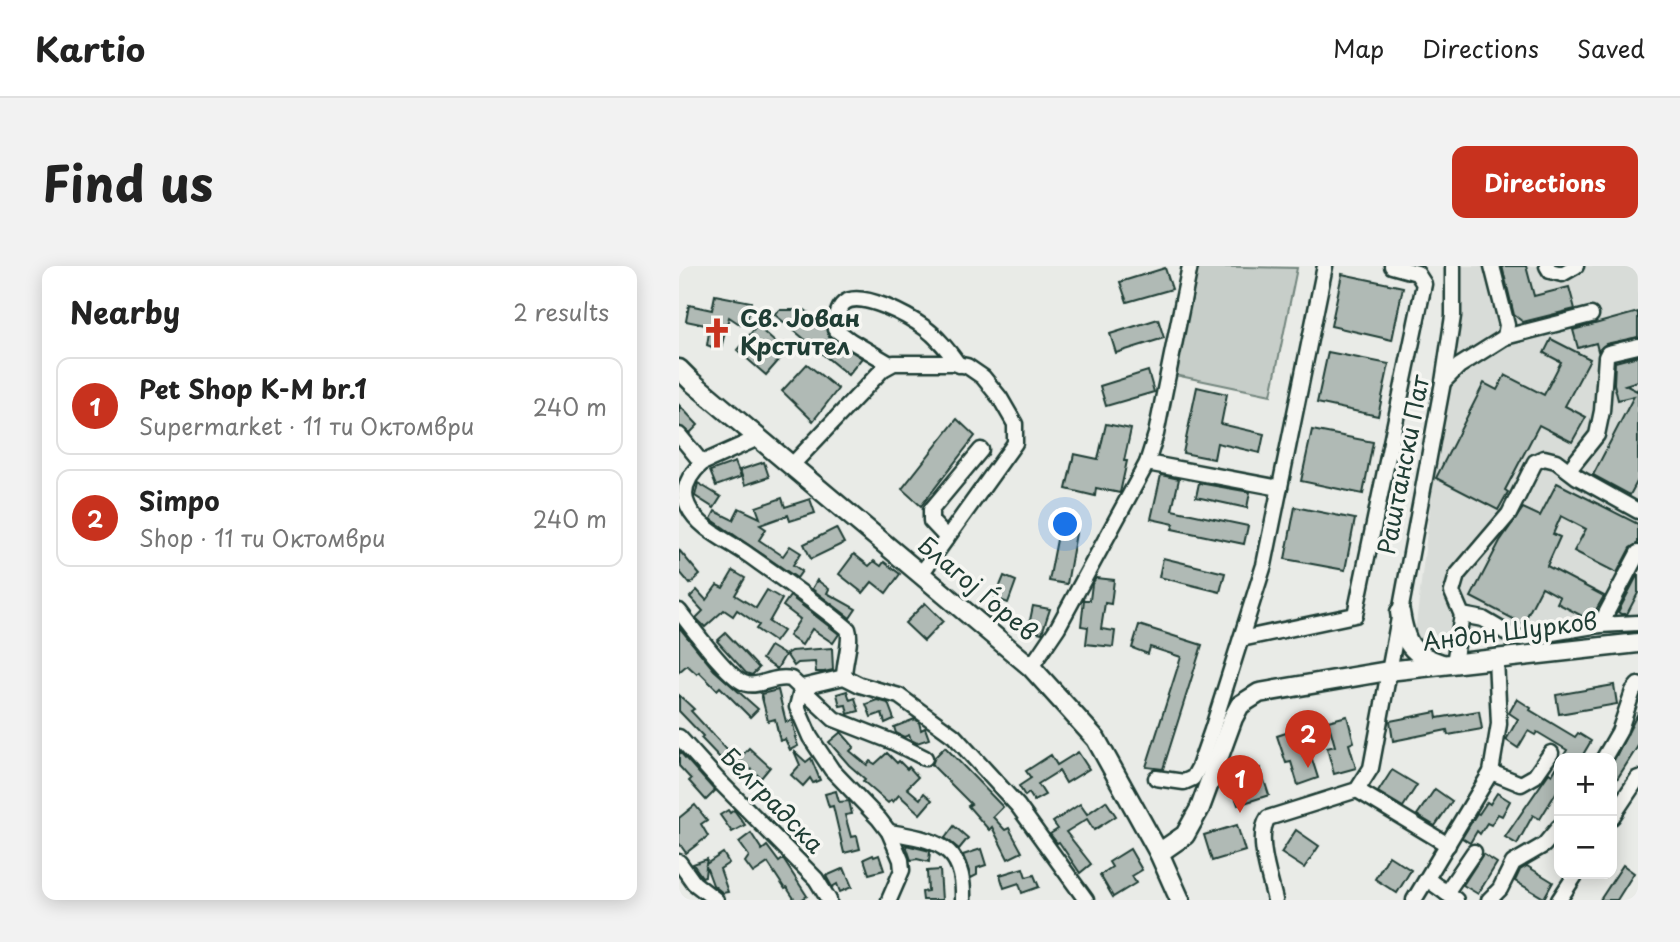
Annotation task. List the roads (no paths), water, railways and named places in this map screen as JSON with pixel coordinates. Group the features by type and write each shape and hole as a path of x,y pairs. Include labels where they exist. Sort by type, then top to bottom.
{"main road":[{"name":"Благој Ѓорев","path":"679,369 1031,667 1096,739 1159,853 1180,900"},
{"path":"1400,612 1404,636 1414,651 1427,659 1449,664"},
{"name":"Андон Шурков","path":"1159,853 1185,835 1200,808 1233,718 1247,699 1259,692 1388,671 1638,643"}],"street":[{"path":"1031,667 1058,627 1147,463 1156,434 1190,266"},
{"path":"1156,778 1184,782 1193,778 1199,767 1264,565 1325,266"},
{"path":"1241,639 1355,615 1424,284 1417,273 1392,266"},
{"name":"Раштански Пат","path":"1357,790 1371,768 1443,382 1453,316 1453,266"},
{"path":"1492,266 1507,324 1505,337"},
{"path":"1547,266 1550,271 1562,274 1576,266"},
{"path":"921,574 1012,449 1017,432 1012,417 992,388 983,377 967,366 916,362 890,364 835,329 837,315 843,303 852,299 864,299 926,328 959,365"},
{"path":"1443,382 1459,366 1505,337 1591,314"},
{"path":"1569,470 1597,435 1602,411 1605,357 1608,353 1638,346"},
{"path":"792,465 890,364"},
{"path":"679,435 702,463"},
{"path":"758,438 702,463 694,470 685,488 683,509 848,629 850,636 844,677"},
{"path":"947,538 931,521 931,509 981,450"},
{"path":"1449,664 1462,615 1453,592 1457,575 1509,514 1535,462 1543,458 1556,461 1577,477 1638,510"},
{"path":"1147,463 1280,488"},
{"path":"1600,625 1638,553"},
{"path":"679,611 736,679 750,685 783,677 791,679 834,719 925,758"},
{"path":"1462,615 1483,620 1512,636 1522,638 1600,625 1638,623"},
{"path":"1414,900 1491,772 1499,724 1496,658"},
{"path":"802,687 844,677 860,685 899,696 954,736 1018,806 1086,900"},
{"path":"1607,753 1619,732 1633,691 1638,685"},
{"path":"802,687 797,707 814,745 832,770 889,832 902,866 889,900"},
{"name":"Белградска","path":"679,737 816,878 829,900"},
{"path":"1491,772 1515,782 1529,781 1551,753"},
{"path":"1613,816 1638,778"},
{"path":"1275,900 1262,840 1263,828 1268,818 1357,790 1448,845"},
{"path":"889,832 930,841 951,853 963,875 963,900"},
{"path":"1489,900 1500,889 1513,863 1545,845 1554,833"},
{"path":"1427,880 1451,897 1474,852"},
{"path":"679,862 695,883 716,900"},
{"path":"1559,900 1573,879"}],"place":[{"name":"Св. Јован Крстител","path":"717,333"},
{"name":"Simpo","path":"1308,768"},
{"name":"Pet Shop K-M br.1","path":"1240,813"}]}
